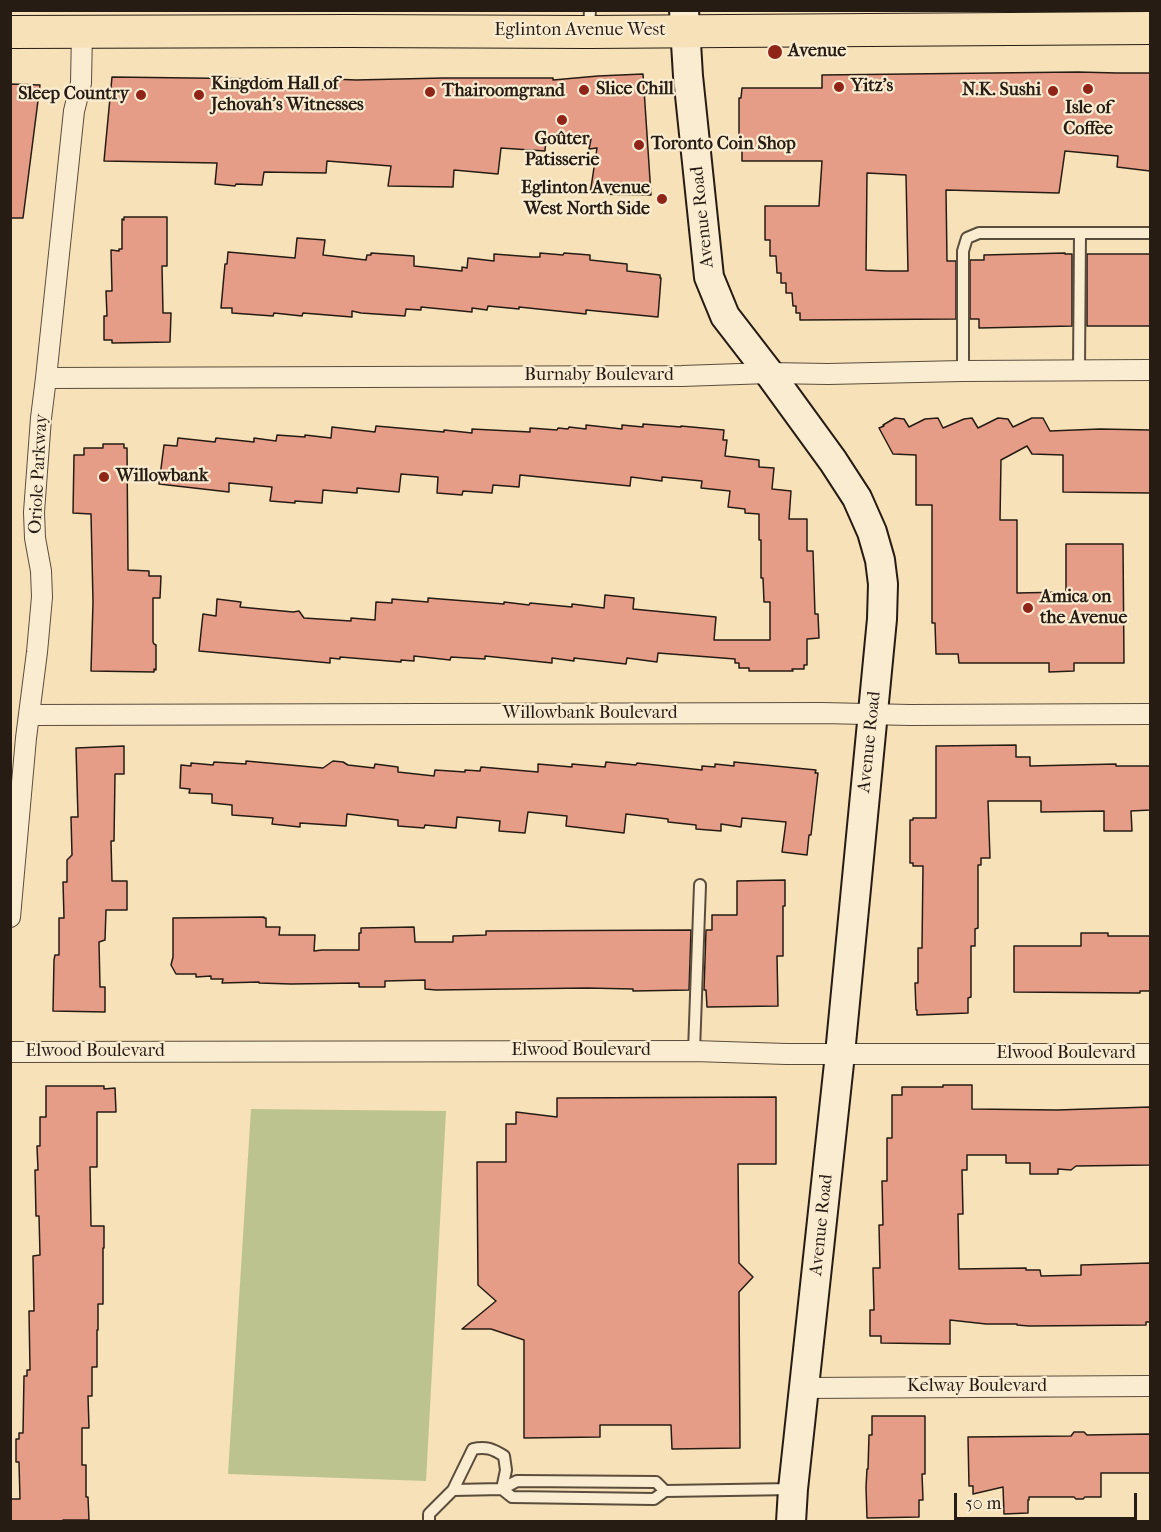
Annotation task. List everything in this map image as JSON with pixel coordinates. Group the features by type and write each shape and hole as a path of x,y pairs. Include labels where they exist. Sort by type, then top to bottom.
{"main road":[{"name":"Eglinton Avenue West","path":"10,32 82,32 348,20 1030,20 1150,28"},
{"name":"Avenue Road","path":"684,20 709,277 726,316 857,498 872,532 880,560 883,584 882,619 840,1054 791,1521"}],"street":[{"name":"Oriole Parkway","path":"10,917 13,859 42,597 34,512 41,418 74,111 81,83 82,32"},
{"name":"Burnaby Boulevard","path":"46,378 688,376 769,373 1150,370"},
{"name":"Willowbank Boulevard","path":"29,715 810,712 1150,714"},
{"name":"Elwood Boulevard","path":"10,1052 694,1051 840,1054 1150,1054"},
{"name":"Kelway Boulevard","path":"804,1388 1150,1386"}],"lane":[{"path":"963,371 963,251 967,238 979,233 1150,233"},
{"path":"1079,370 1080,233"},
{"path":"694,1051 700,885"},
{"path":"429,1521 429,1514 453,1490 473,1449 483,1447 504,1456 506,1470 502,1489"},
{"path":"453,1490 502,1489 517,1481 656,1482 665,1491"},
{"path":"502,1489 512,1497 654,1499 665,1491 793,1489"}],"green space":[{"path":"251,1109 446,1111 426,1481 228,1474"}],"building":[{"path":"1150,73 1150,171 1117,167 1118,156 1065,151 1059,193 946,190 947,261 956,261 956,319 800,320 800,313 796,313 796,306 793,306 792,293 786,293 786,283 781,283 781,273 777,273 776,256 770,256 770,240 765,240 765,206 819,206 822,161 742,161 742,148 739,148 739,98 741,98 742,88 822,88 822,75","holes":["867,173 906,175 908,271 866,270"]},
{"path":"643,74 651,195 590,194 597,148 589,149 591,139 546,137 545,151 501,148 498,174 454,170 453,187 388,186 391,166 327,161 326,173 264,172 262,185 236,184 235,186 215,184 217,163 104,161 112,77 270,79 269,90 331,89 332,79 553,78 553,80"},
{"path":"10,84 40,85 23,218 10,218"},
{"path":"124,217 167,217 167,266 162,266 163,313 171,313 170,342 112,343 112,340 104,340 104,316 107,316 106,291 112,291 111,250 122,249 122,219 124,220"},
{"path":"297,238 325,240 323,255 366,260 367,255 371,253 414,256 414,266 462,271 462,267 467,268 468,258 494,261 494,254 533,257 540,257 540,253 590,255 590,260 627,264 627,271 660,275 658,317 586,310 586,314 488,306 487,310 472,308 472,312 421,307 421,310 406,309 405,316 352,311 352,317 303,313 302,316 274,313 273,316 232,313 232,308 221,308 228,252 295,258"},
{"path":"1072,254 1072,326 979,328 979,319 970,319 970,260 984,260 984,255"},
{"path":"1087,254 1150,254 1150,326 1087,326"},
{"path":"895,418 904,419 909,427 925,419 938,418 943,428 972,418 978,428 998,418 1008,419 1013,427 1032,418 1043,418 1050,431 1150,430 1150,493 1063,492 1063,455 1032,454 1027,446 1001,460 1000,520 1017,520 1017,593 1066,592 1066,544 1123,544 1124,663 1074,663 1074,671 1049,672 1049,663 959,663 958,654 936,654 935,623 932,623 932,505 916,505 916,455 893,454 879,428"},
{"path":"643,424 724,430 723,440 727,440 725,456 759,460 759,467 774,468 772,489 791,491 789,519 807,519 807,551 813,551 815,614 818,614 819,638 807,639 807,665 804,665 804,669 749,671 749,668 739,668 739,663 735,663 735,659 658,653 657,662 627,658 626,664 574,658 574,661 552,658 552,663 485,656 485,659 451,657 450,660 414,656 414,661 401,660 401,662 340,657 340,659 330,658 330,663 199,651 203,614 216,616 217,599 241,602 240,607 299,611 304,618 351,621 351,618 375,620 376,602 392,603 392,599 428,602 428,598 572,607 572,604 604,608 605,595 634,598 633,609 716,617 714,640 770,640 770,602 764,602 763,578 761,578 759,514 745,513 745,509 728,507 730,491 701,488 702,481 662,477 662,481 631,477 630,486 520,475 519,487 493,485 492,493 463,491 462,495 437,493 438,477 401,474 399,492 357,488 357,493 323,490 322,503 270,501 272,487 229,483 229,492 159,484 164,445 177,446 178,438 215,442 216,438 254,442 254,438 276,441 277,435 331,438 332,427 375,432 376,426 472,433 472,429 530,432 530,428 586,429 586,425 622,429 622,425 643,427"},
{"path":"103,444 124,444 124,448 127,448 128,570 149,571 149,576 161,576 160,598 153,598 153,642 156,645 156,670 154,669 154,672 91,671 93,602 91,514 73,513 74,455 84,455 84,448 103,448"},
{"path":"1016,745 1016,757 1030,757 1030,766 1116,764 1116,766 1150,766 1150,810 1131,811 1132,831 1104,831 1104,811 1041,812 1041,801 988,801 990,858 981,858 981,865 978,865 978,928 975,929 975,946 971,946 971,997 968,998 968,1013 917,1015 915,983 918,983 918,948 922,948 923,866 913,866 913,863 910,863 910,820 936,818 936,746"},
{"path":"124,746 124,774 115,774 114,841 111,841 112,881 127,881 127,910 106,910 105,940 99,942 100,987 105,987 105,1012 53,1011 54,960 55,955 59,955 59,918 64,918 63,882 67,882 67,860 72,855 71,817 78,817 76,748"},
{"path":"246,761 323,768 333,761 374,768 375,764 398,767 398,772 434,776 435,770 465,772 465,770 480,771 481,767 538,772 538,764 605,767 606,762 702,770 702,766 715,767 715,764 734,766 734,762 816,770 815,773 818,773 807,855 782,852 786,822 742,818 741,827 721,824 721,831 696,829 696,825 668,822 668,819 626,814 624,833 566,826 567,816 528,812 525,833 499,831 500,821 457,817 456,828 425,825 424,828 398,826 398,820 347,814 346,826 300,823 300,827 272,824 273,818 232,815 232,805 212,803 212,794 189,793 190,789 180,788 181,765 191,766 191,763 213,765 214,762 246,764"},
{"path":"785,880 783,956 777,956 778,1006 707,1007 706,990 704,990 706,930 712,930 712,915 737,915 737,881"},
{"path":"264,917 266,927 280,927 279,935 315,935 314,951 359,950 361,928 414,927 415,942 453,942 453,936 486,935 486,931 691,930 689,990 633,991 633,989 587,988 436,990 425,989 425,980 385,981 385,987 359,987 359,983 222,983 223,979 211,979 211,976 196,977 196,974 176,974 171,965 173,918"},
{"path":"1081,933 1108,933 1108,936 1150,936 1150,991 1140,991 1140,993 1014,992 1014,946 1081,946"},
{"path":"943,1085 972,1085 972,1109 1057,1110 1150,1107 1150,1165 1076,1166 1071,1170 1058,1169 1058,1174 1030,1174 1030,1163 1006,1163 1006,1155 967,1155 967,1170 962,1170 963,1214 958,1214 959,1269 1026,1268 1026,1270 1040,1270 1041,1276 1081,1275 1081,1265 1150,1263 1150,1322 1146,1322 1146,1325 1029,1326 950,1320 950,1344 881,1343 881,1336 870,1336 870,1310 874,1310 873,1268 880,1268 879,1225 883,1225 882,1181 887,1181 887,1138 892,1138 892,1095 902,1095 902,1087 943,1087"},
{"path":"46,1086 115,1088 116,1112 97,1112 97,1167 90,1167 91,1226 104,1226 104,1248 103,1304 98,1304 97,1367 92,1367 92,1396 88,1396 89,1428 82,1428 82,1465 86,1465 89,1520 10,1521 10,1499 20,1499 16,1439 19,1439 19,1433 23,1433 24,1376 27,1376 27,1370 30,1370 29,1311 34,1311 33,1256 40,1255 35,1170 38,1170 37,1146 40,1146 40,1117 46,1117"},
{"path":"776,1097 776,1164 738,1164 739,1263 753,1277 739,1292 740,1448 672,1449 671,1425 600,1425 600,1437 524,1438 524,1340 491,1329 462,1329 496,1301 478,1285 477,1162 506,1162 506,1124 516,1124 516,1112 557,1117 557,1098"},
{"path":"872,1416 925,1416 925,1474 922,1474 923,1500 919,1500 919,1517 867,1518 866,1487"},
{"path":"1074,1432 1084,1432 1087,1435 1150,1434 1150,1473 1101,1473 1101,1497 1076,1499 1074,1497 1029,1497 1028,1513 1004,1514 1003,1487 973,1494 973,1486 969,1486 968,1437 1071,1436"}],"place":[{"name":"Avenue","path":"775,52"},
{"name":"Yitz’s","path":"839,87"},
{"name":"Isle of Coffee","path":"1088,89"},
{"name":"Slice Chill","path":"584,90"},
{"name":"N.K. Sushi","path":"1053,91"},
{"name":"Thairoomgrand","path":"430,92"},
{"name":"Sleep Country","path":"141,95"},
{"name":"Kingdom Hall of Jehovah's Witnesses","path":"199,95"},
{"name":"Goûter Patisserie","path":"562,120"},
{"name":"Toronto Coin Shop","path":"639,145"},
{"name":"Eglinton Avenue West North Side","path":"662,199"},
{"name":"Willowbank","path":"104,477"},
{"name":"Amica on the Avenue","path":"1028,608"}]}
